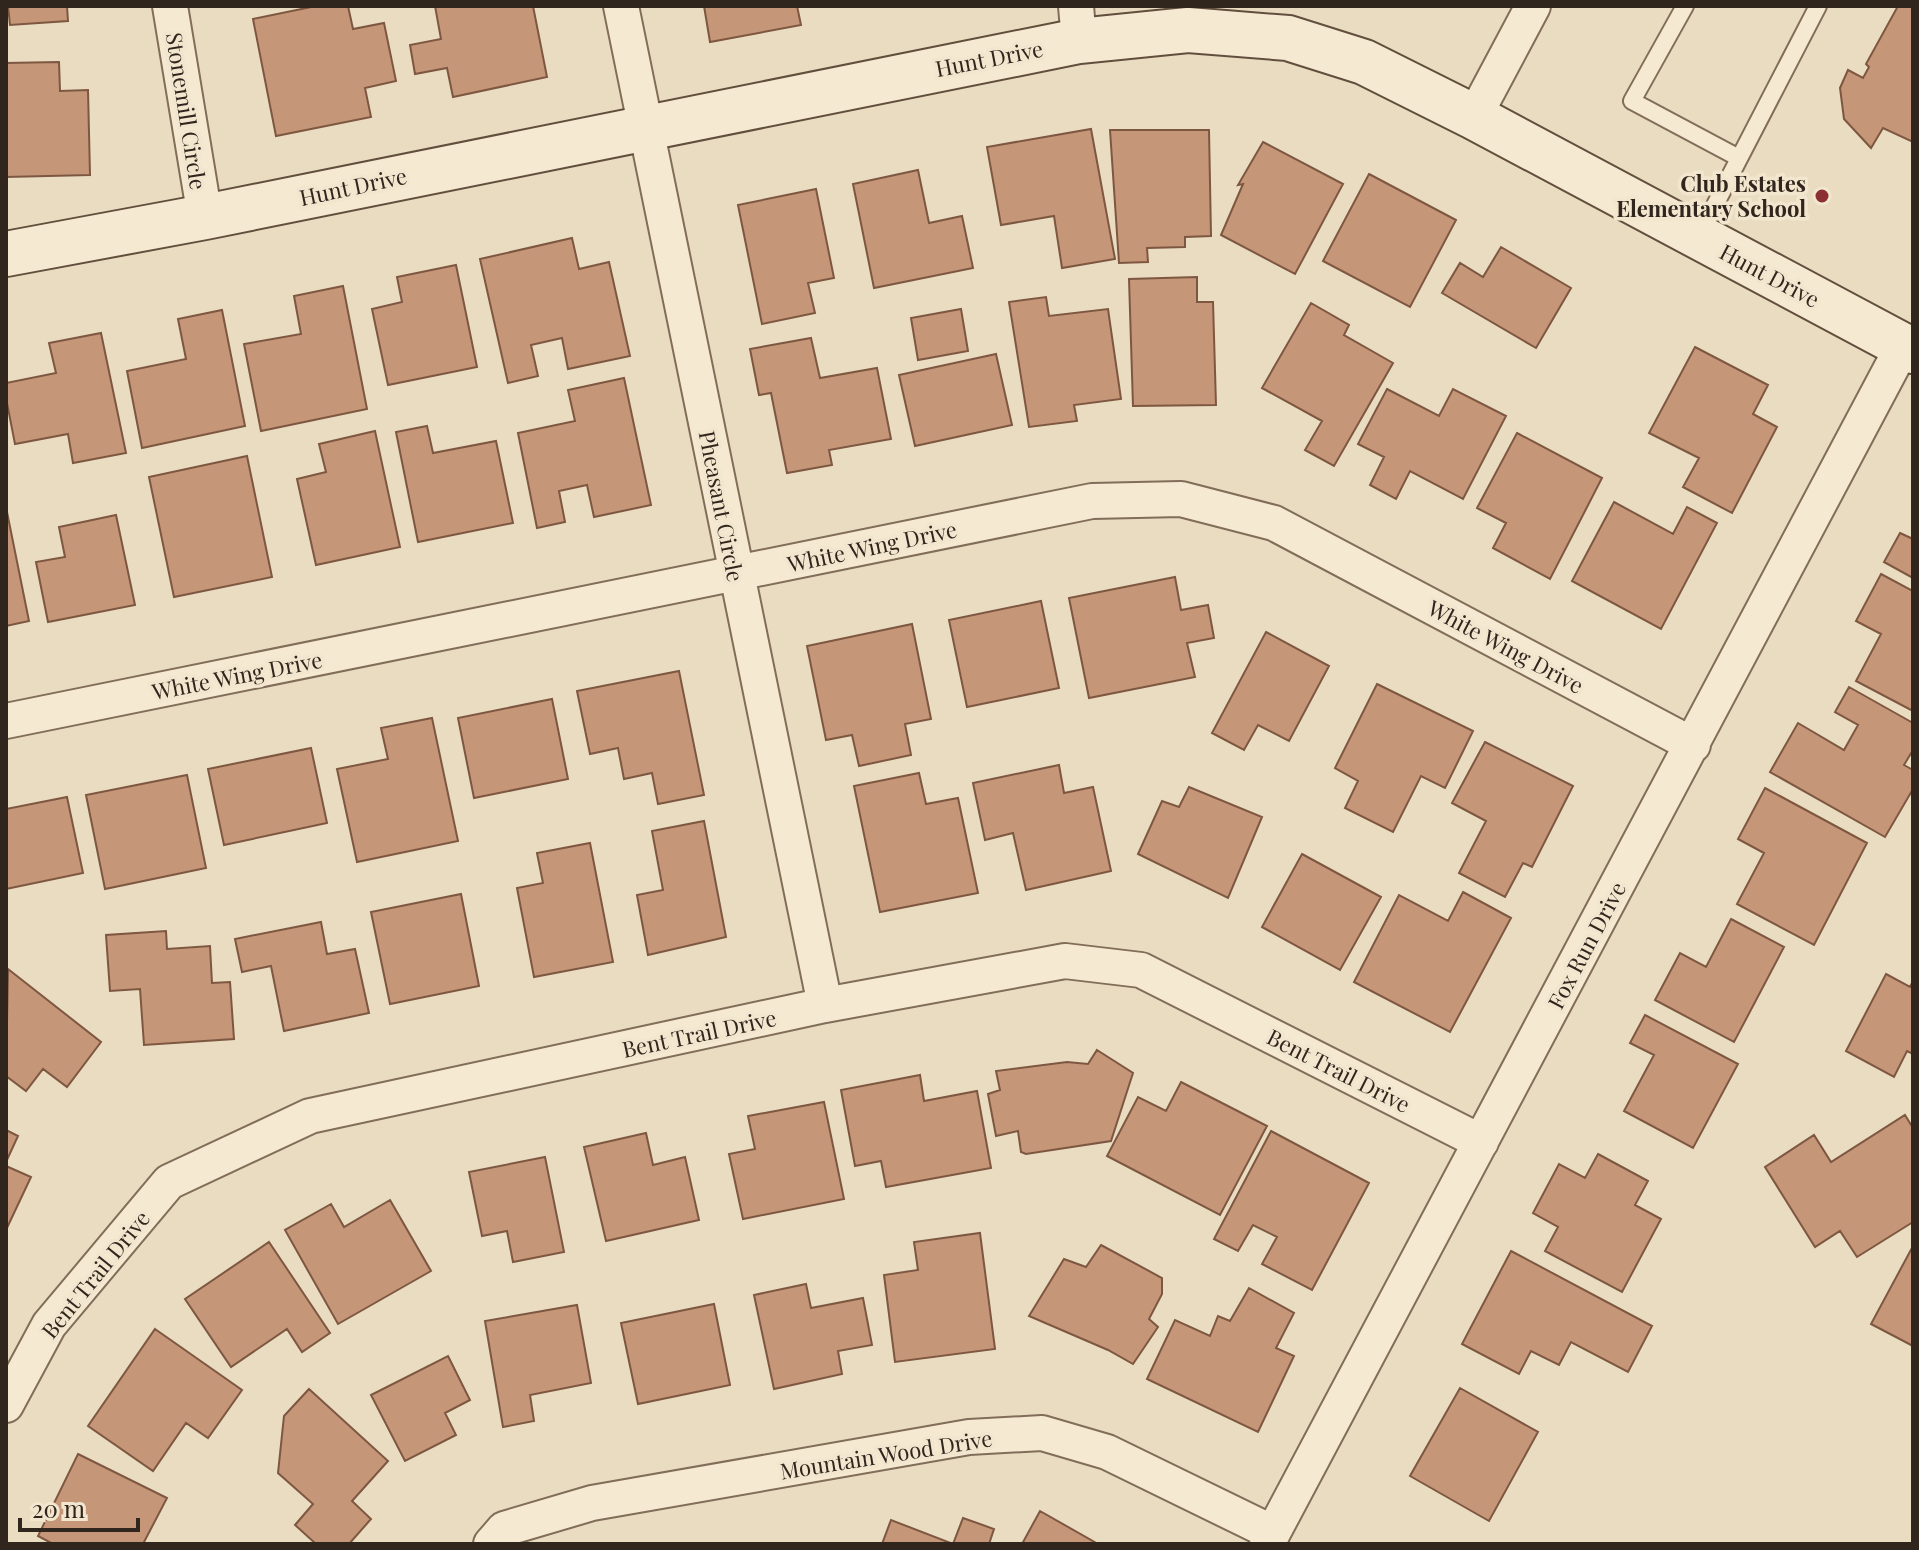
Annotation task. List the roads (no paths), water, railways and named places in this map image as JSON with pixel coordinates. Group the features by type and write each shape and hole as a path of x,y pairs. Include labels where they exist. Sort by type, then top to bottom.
{"street":[{"name":"Stonemill Circle","path":"170,6 205,217"},
{"name":"Pheasant Circle","path":"621,6 825,1005"},
{"path":"1474,117 1533,6"},
{"name":"Hunt Drive","path":"6,254 205,217 647,126 1077,23 1288,38 1364,62 1474,117 1908,349"},
{"name":"Fox Run Drive","path":"1270,1538 1908,349"},
{"name":"White Wing Drive","path":"6,721 1092,501 1181,499 1274,523 1693,745"},
{"name":"Bent Trail Drive","path":"6,1405 49,1325 169,1182 310,1116 825,1005 1065,961 1141,970 1481,1142"},
{"name":"Mountain Wood Drive","path":"491,1544 504,1529 592,1503 969,1437 1042,1433 1107,1452 1270,1538"}],"lane":[{"path":"1685,6 1632,101 1739,158"},
{"path":"1699,237 1818,6"}],"place":[{"name":"Club Estates Elementary School","path":"1822,196"}]}
